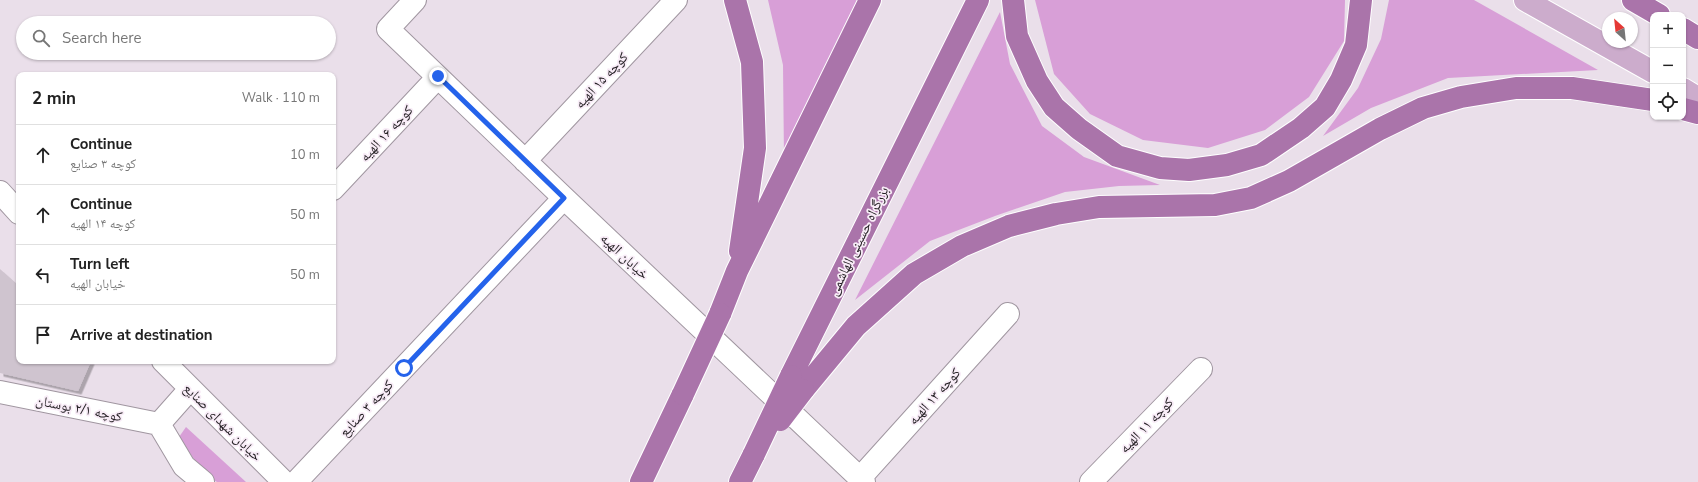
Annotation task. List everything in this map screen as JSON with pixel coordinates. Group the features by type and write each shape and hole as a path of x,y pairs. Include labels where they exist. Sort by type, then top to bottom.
{"highway":[{"path":"735,0 752,62 755,148 737,271"},
{"path":"641,482 720,314 737,271 870,0"},
{"name":"بزرگراه حسینی الهاشمی","path":"797,383 978,0"},
{"path":"1013,0 1017,36 1037,81 1054,107 1079,129 1117,156 1160,168 1189,170 1227,165 1261,155 1302,128 1324,107 1341,80 1356,45 1361,0"},
{"path":"1633,0 1654,12"},
{"path":"1686,31 1698,38"},
{"path":"740,482 754,454 797,383 856,326 914,274 962,246 1008,226 1056,214 1099,207 1215,205 1251,198 1289,182 1380,129 1423,108 1461,96 1516,88 1572,88 1650,100"},
{"path":"1686,110 1698,113"}],"main road":[{"path":"1526,0 1650,70"},
{"path":"1686,91 1698,98"}],"street":[{"name":"خیابان الهیه","path":"415,0 388,29 862,480"},
{"name":"کوچه ۱۵ الهیه","path":"525,161 676,0"},
{"name":"کوچه ۱۶ الهیه","path":"336,186 438,76"},
{"path":"0,192 16,210"},
{"name":"کوچه ۳ صنایع","path":"296,482 564,198"},
{"path":"0,212 16,223"},
{"name":"کوچه ۱۳ الهیه","path":"862,480 1008,314"},
{"name":"خیابان شهدای صنایع","path":"166,364 284,482"},
{"name":"کوچه ۱۱ الهیه","path":"1091,482 1201,369"},
{"path":"190,389 159,424 184,466 203,482"},
{"name":"کوچه ۲/۱ بوستان","path":"0,392 159,424"}],"shaded area":[{"path":"768,0 859,0 784,159 783,65"},
{"path":"1035,0 1345,0 1344,41 1309,97 1265,130 1208,148 1143,140 1090,114 1054,74"},
{"path":"1389,0 1474,0 1598,70 1448,78 1371,108 1323,136 1358,88 1381,39"},
{"path":"1000,12 1010,64 1042,126 1084,157 1160,185 1119,186 1065,192 995,216 930,241 855,300"},
{"path":"186,427 246,482 217,482 204,474 179,437"}],"building":[{"path":"0,269 16,283 16,364 90,364 78,391 0,373"}],"route":[{"path":"404,368 564,198 438,76"}]}
